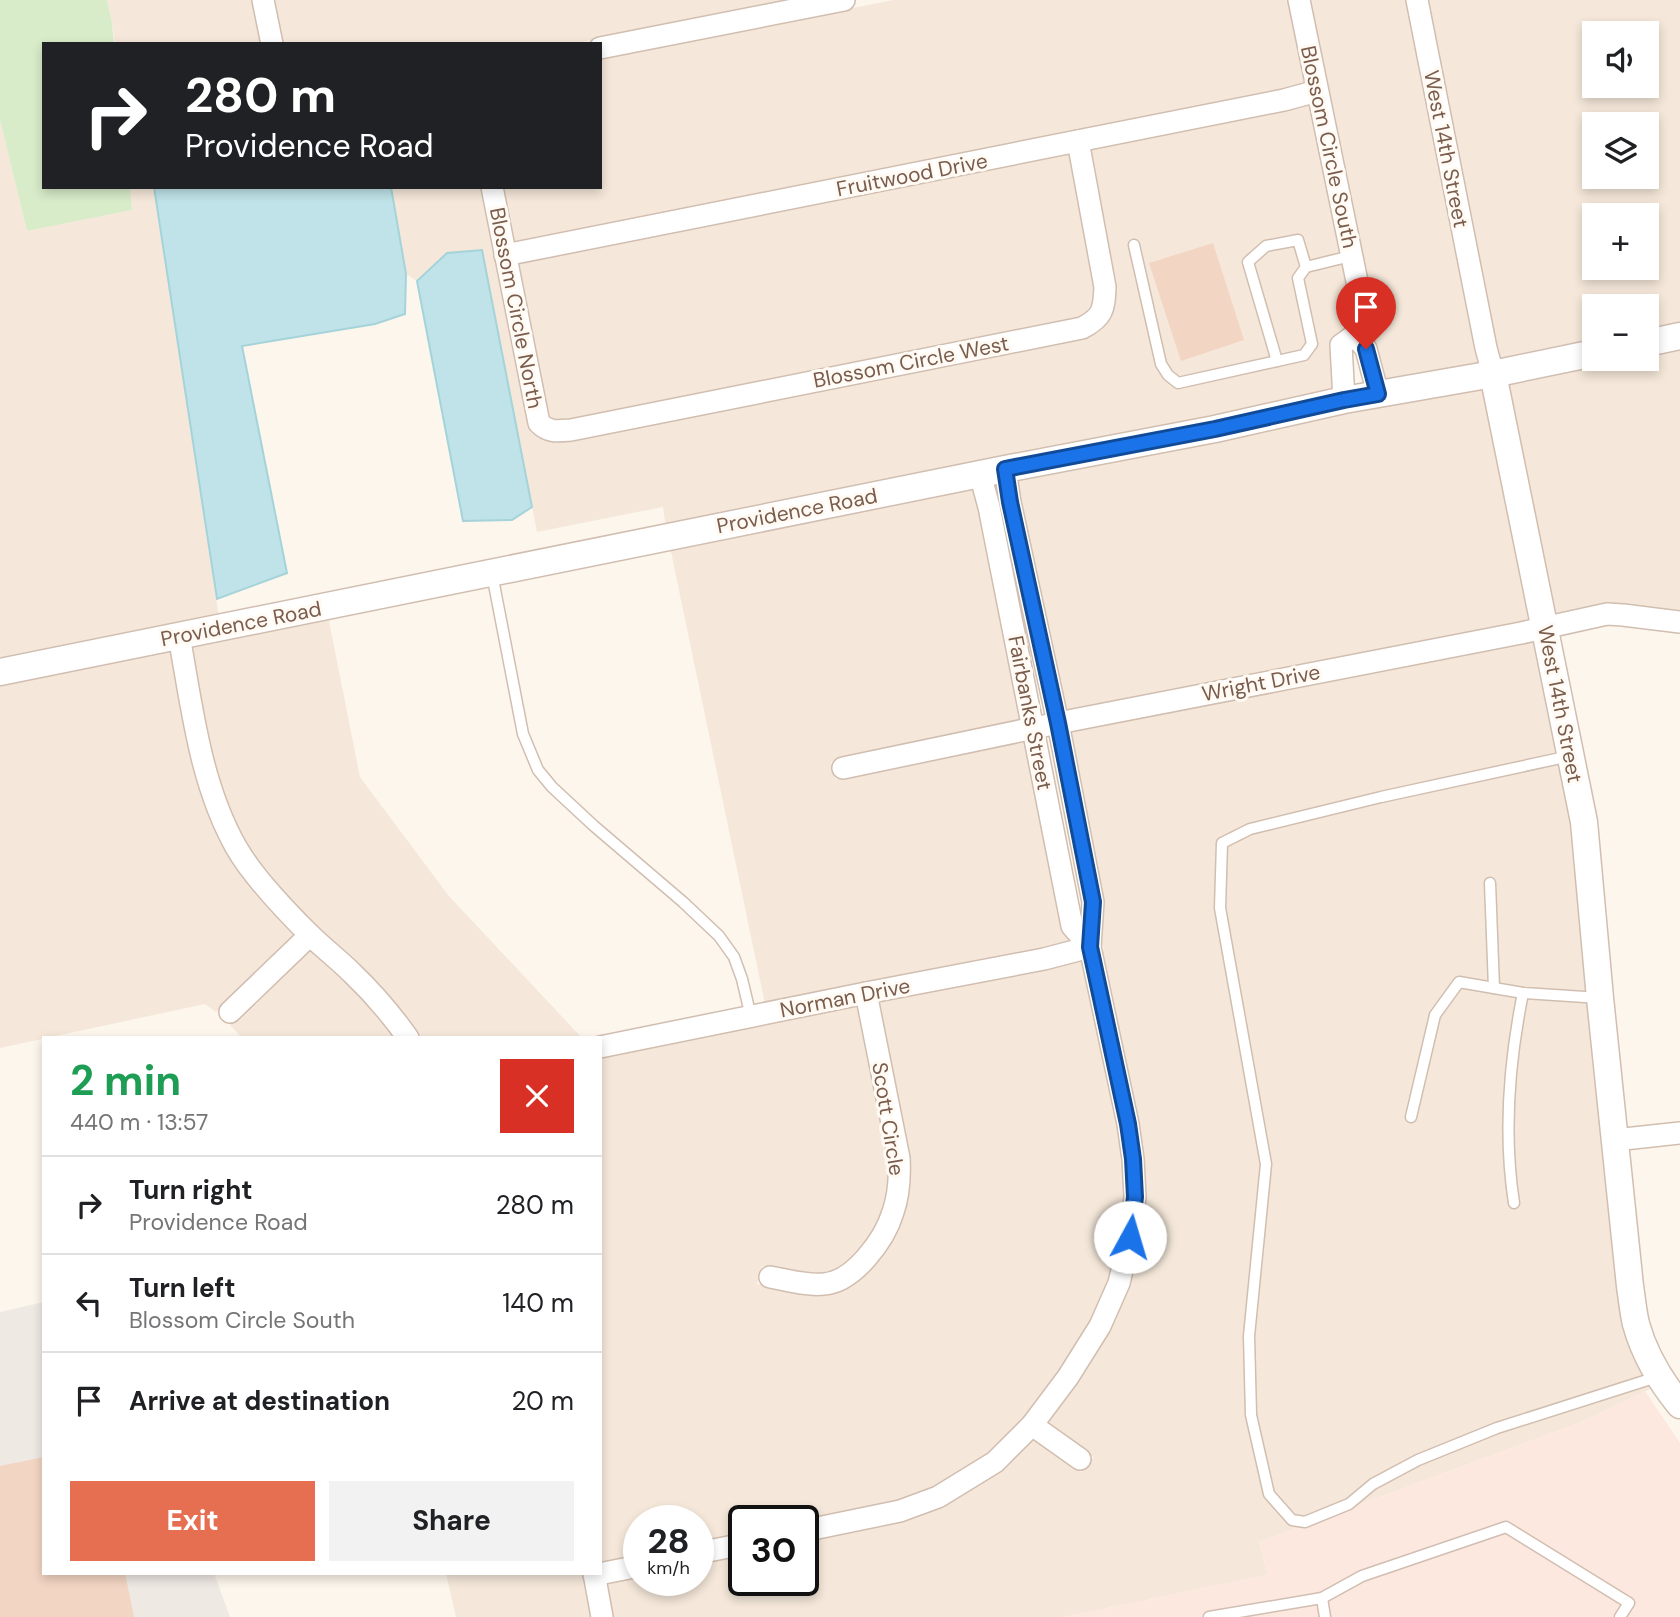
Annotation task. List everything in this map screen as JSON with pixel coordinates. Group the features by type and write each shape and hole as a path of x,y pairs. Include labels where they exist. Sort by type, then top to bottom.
{"street":[{"path":"262,0 272,42"},
{"path":"602,48 844,0"},
{"name":"Blossom Circle South","path":"1299,0 1359,291 1355,335 1341,345 1344,400"},
{"name":"West 14th Street","path":"1417,0 1584,822 1600,998 1636,1324 1649,1357 1669,1392 1680,1405"},
{"name":"Fruitwood Drive","path":"505,255 1284,100 1317,91"},
{"name":"Blossom Circle West","path":"544,428 552,432 571,430 1082,328 1094,321 1104,307 1105,287 1078,141"},
{"name":"Blossom Circle North","path":"492,189 539,423 544,428"},
{"path":"1355,335 1366,349 1378,394"},
{"path":"1659,340 1680,336"},
{"name":"Providence Road","path":"0,672 992,471 1215,429 1344,400 1582,355"},
{"name":"Fairbanks Street","path":"819,1528 900,1511 938,1497 995,1462 1032,1425 1068,1377 1100,1326 1119,1283 1130,1237 1135,1197 1133,1159 1090,947 1093,902 1010,502 992,471"},
{"name":"Fairbanks Street","path":"992,471 989,507 1072,926 1090,947"},
{"name":"Wright Drive","path":"844,768 1607,614 1680,622"},
{"path":"179,636 200,746 218,809 237,849 266,887 310,935 391,1014 407,1036"},
{"path":"230,1012 310,935"},
{"name":"Norman Drive","path":"602,1047 1090,947"},
{"name":"Scott Circle","path":"770,1277 824,1284 840,1281 858,1266 877,1243 893,1213 900,1177 899,1158 866,993"},
{"path":"1615,1140 1680,1133"},
{"path":"1032,1425 1080,1459"},
{"path":"602,1573 623,1569"},
{"path":"594,1575 602,1617"}],"lane":[{"path":"1277,361 1248,262 1266,246 1298,240 1306,267"},
{"path":"1134,245 1161,364 1168,375 1178,383 1304,355 1312,344 1298,278 1306,267 1352,256"},
{"path":"492,573 523,734 538,770 552,787 594,826 719,936 734,957 751,1017"},
{"path":"1570,756 1263,826 1222,844 1220,908 1266,1164 1249,1336 1251,1415 1269,1494 1292,1520 1305,1522 1349,1504 1373,1484 1418,1460 1497,1428 1660,1377"},
{"path":"1490,883 1493,988"},
{"path":"1411,1117 1436,1015 1459,982 1523,993 1600,998"},
{"path":"1514,1203 1508,1143 1509,1090 1514,1037 1523,993"},
{"path":"1209,1617 1322,1598 1362,1576 1506,1527 1629,1603 1620,1617"},
{"path":"1322,1598 1325,1617"}],"shaded area":[{"path":"107,0 252,0 261,42 115,42"},
{"path":"273,0 795,0 583,42 282,42"},
{"path":"893,0 1289,0 1305,84 1282,91 514,244 503,189 602,189 602,58"},
{"path":"1310,0 1406,0 1480,367 1386,383 1377,347 1366,332 1370,306 1369,289"},
{"path":"1428,0 1680,0 1680,326 1659,330 1659,294 1582,294 1582,345 1501,362"},
{"path":"1309,103 1348,292 1345,330 1335,337 1330,346 1333,393 666,528 663,507 537,532 482,251 447,253 417,281 406,274 391,189 481,189 530,432 543,441 573,440 1103,326 1114,307 1116,287 1090,149"},
{"path":"0,120 27,231 132,210 130,189 154,189 219,618 0,662"},
{"path":"1069,153 1094,288 1093,304 1087,314 1078,319 570,421 555,422 549,419 517,263"},
{"path":"1680,346 1680,613 1553,616 1506,381 1582,366 1582,371 1659,371 1659,350"},
{"path":"1484,385 1532,620 1067,711 1016,476"},
{"path":"972,485 1020,721 831,762 836,779 1024,740 1062,928 1072,942 765,1004 670,547"},
{"path":"328,616 360,777 448,895 580,1036 419,1036 399,1008 360,966 293,902 246,844 228,805 217,772 191,643"},
{"path":"1536,639 1573,824 1654,1387 1579,1423 1259,1542 1268,1575 1064,1617 613,1617 606,1582 623,1578 623,1596 714,1596 714,1560 728,1556 728,1596 819,1596 819,1538 904,1519 1033,1438 1081,1472 1094,1457 1046,1423 1129,1286 1140,1239 1145,1196 1144,1158 1139,1122 1102,954 1104,948 1100,944 1103,900 1071,730"},
{"path":"170,648 189,749 208,813 228,854 296,935 216,1012 205,1004 56,1036 42,1036 42,1039 0,1048 0,681"},
{"path":"309,949 344,979 383,1020 394,1036 240,1036 230,1025"},
{"path":"1081,959 1123,1160 1124,1197 1120,1236 1109,1280 1090,1322 1059,1372 1023,1419 988,1455 934,1489 898,1501 819,1518 819,1505 728,1505 728,1537 714,1540 714,1505 623,1505 623,1559 602,1564 602,1057 857,1004 888,1160 889,1177 883,1211 868,1239 851,1260 836,1272 824,1275 762,1266 757,1284 827,1294 847,1287 867,1272 886,1248 903,1215 911,1179 909,1156 878,1000"},
{"path":"42,1302 42,1575 215,1575 230,1617 0,1617 0,1312"},
{"path":"1645,1391 1680,1443 1680,1617 1064,1617 1268,1575 1259,1542 1579,1423"},
{"path":"446,1575 583,1575 591,1617 456,1617"}],"green space":[{"path":"0,0 107,0 114,42 42,42 42,189 130,189 132,210 27,231 0,120"}],"water":[{"path":"154,189 391,189 406,274 405,314 375,324 242,346 287,573 217,599"},
{"path":"482,250 532,507 512,520 463,521 417,281 447,253"}],"building":[{"path":"1213,243 1244,340 1181,361 1149,263"},
{"path":"42,1457 42,1575 125,1575 134,1617 0,1617 0,1466"}],"route":[{"path":"1130,1237 1135,1197 1133,1159 1090,947 1093,902 1005,469 1215,429 1378,394 1366,349"}]}
